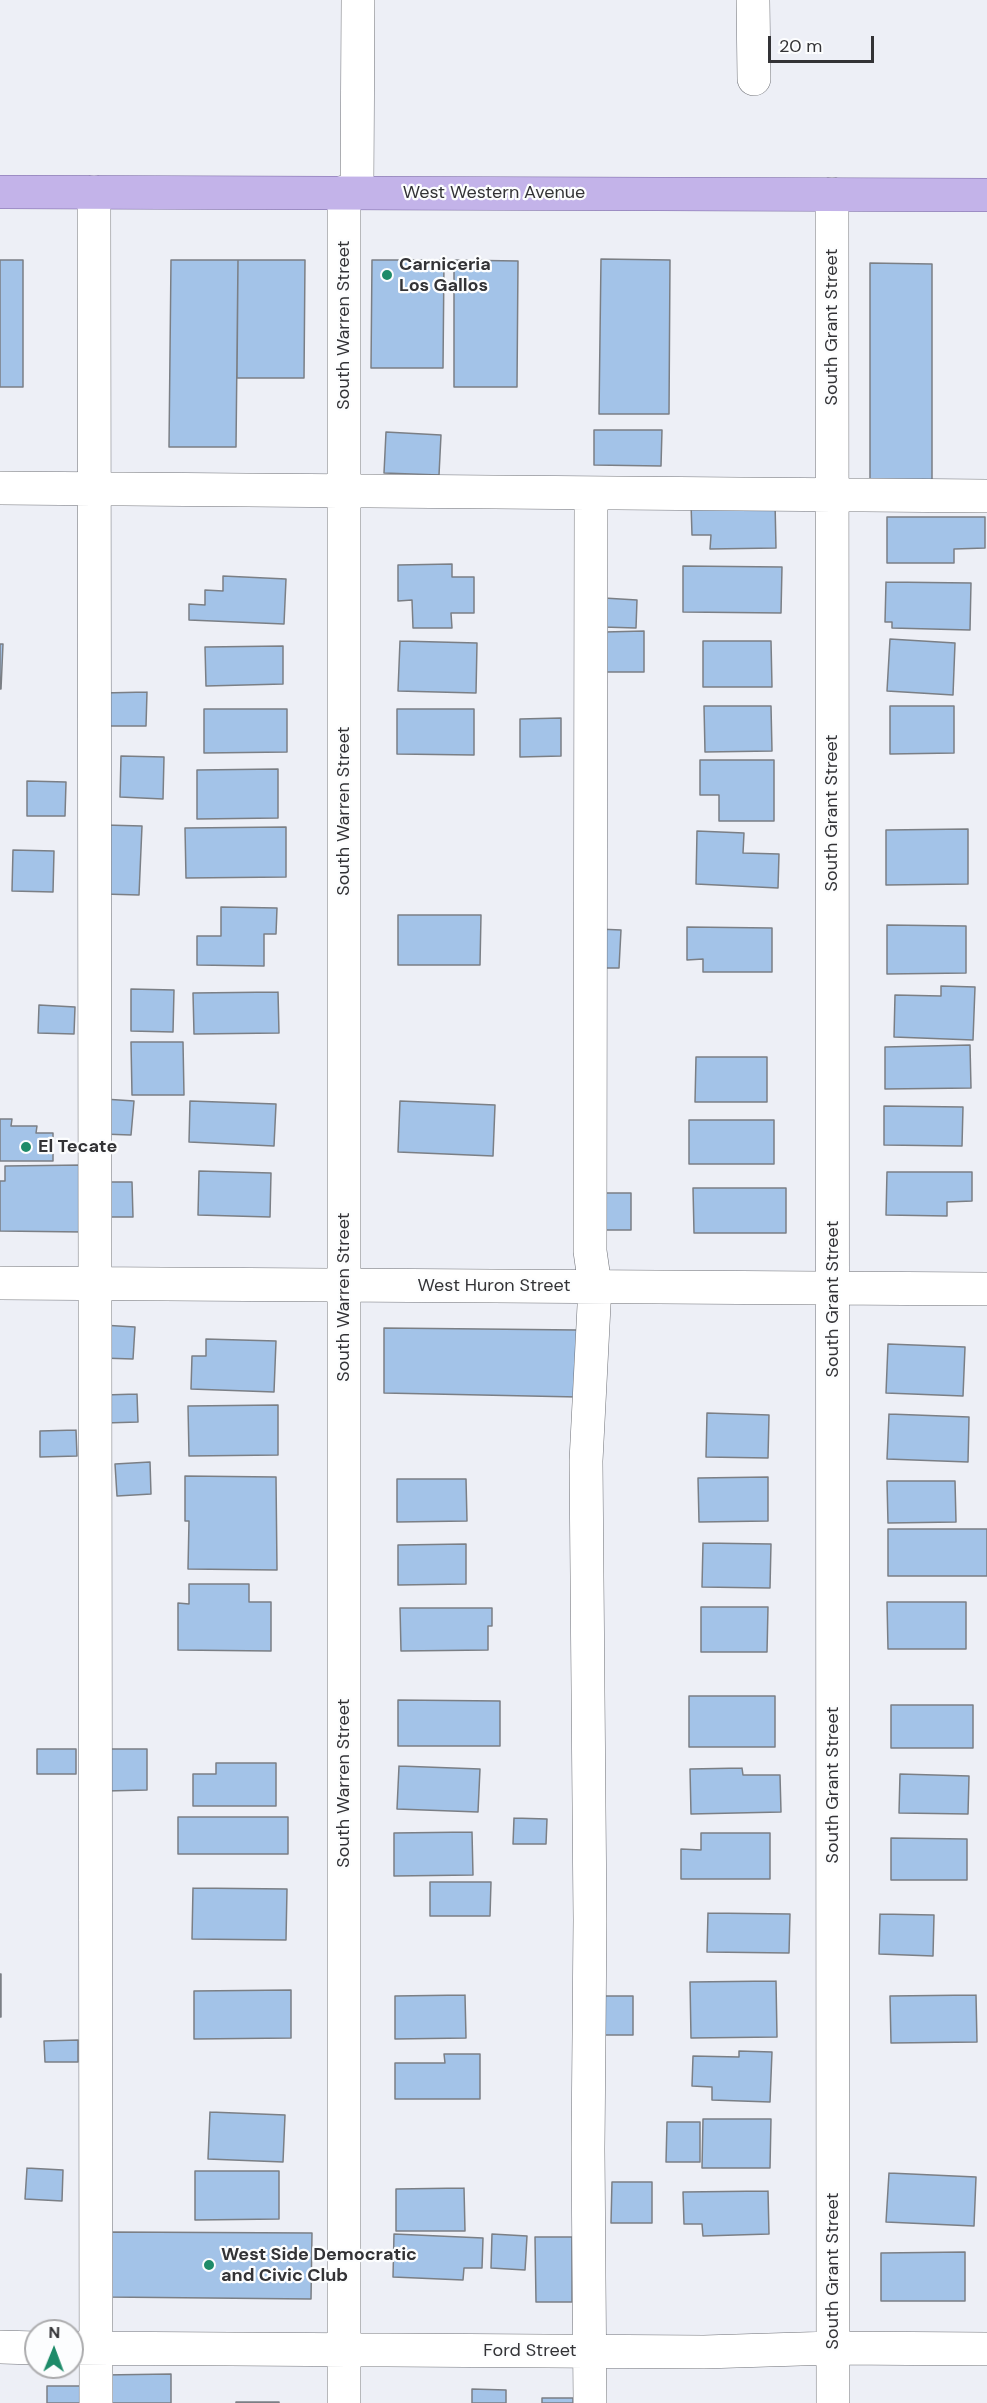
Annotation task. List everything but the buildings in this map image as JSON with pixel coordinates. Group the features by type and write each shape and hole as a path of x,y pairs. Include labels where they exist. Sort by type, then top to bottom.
{"main road":[{"name":"West Western Avenue","path":"0,192 987,195"}],"street":[{"name":"South Warren Street","path":"344,2403 344,492 350,192 358,0"},
{"path":"753,0 754,79"},
{"path":"94,192 95,1283 84,2348 96,2403"},
{"name":"South Grant Street","path":"832,194 833,2403"},
{"path":"0,488 987,496"},
{"path":"590,2403 586,1461 595,1286 590,1251 591,494"},
{"name":"West Huron Street","path":"0,1282 987,1288"},
{"path":"0,2347 24,2348"},
{"name":"Ford Street","path":"84,2348 591,2352 704,2352 833,2348 987,2349"}],"place":[{"name":"Carniceria Los Gallos","path":"387,275"},
{"name":"El Tecate","path":"26,1147"},
{"name":"West Side Democratic and Civic Club","path":"209,2265"}]}
